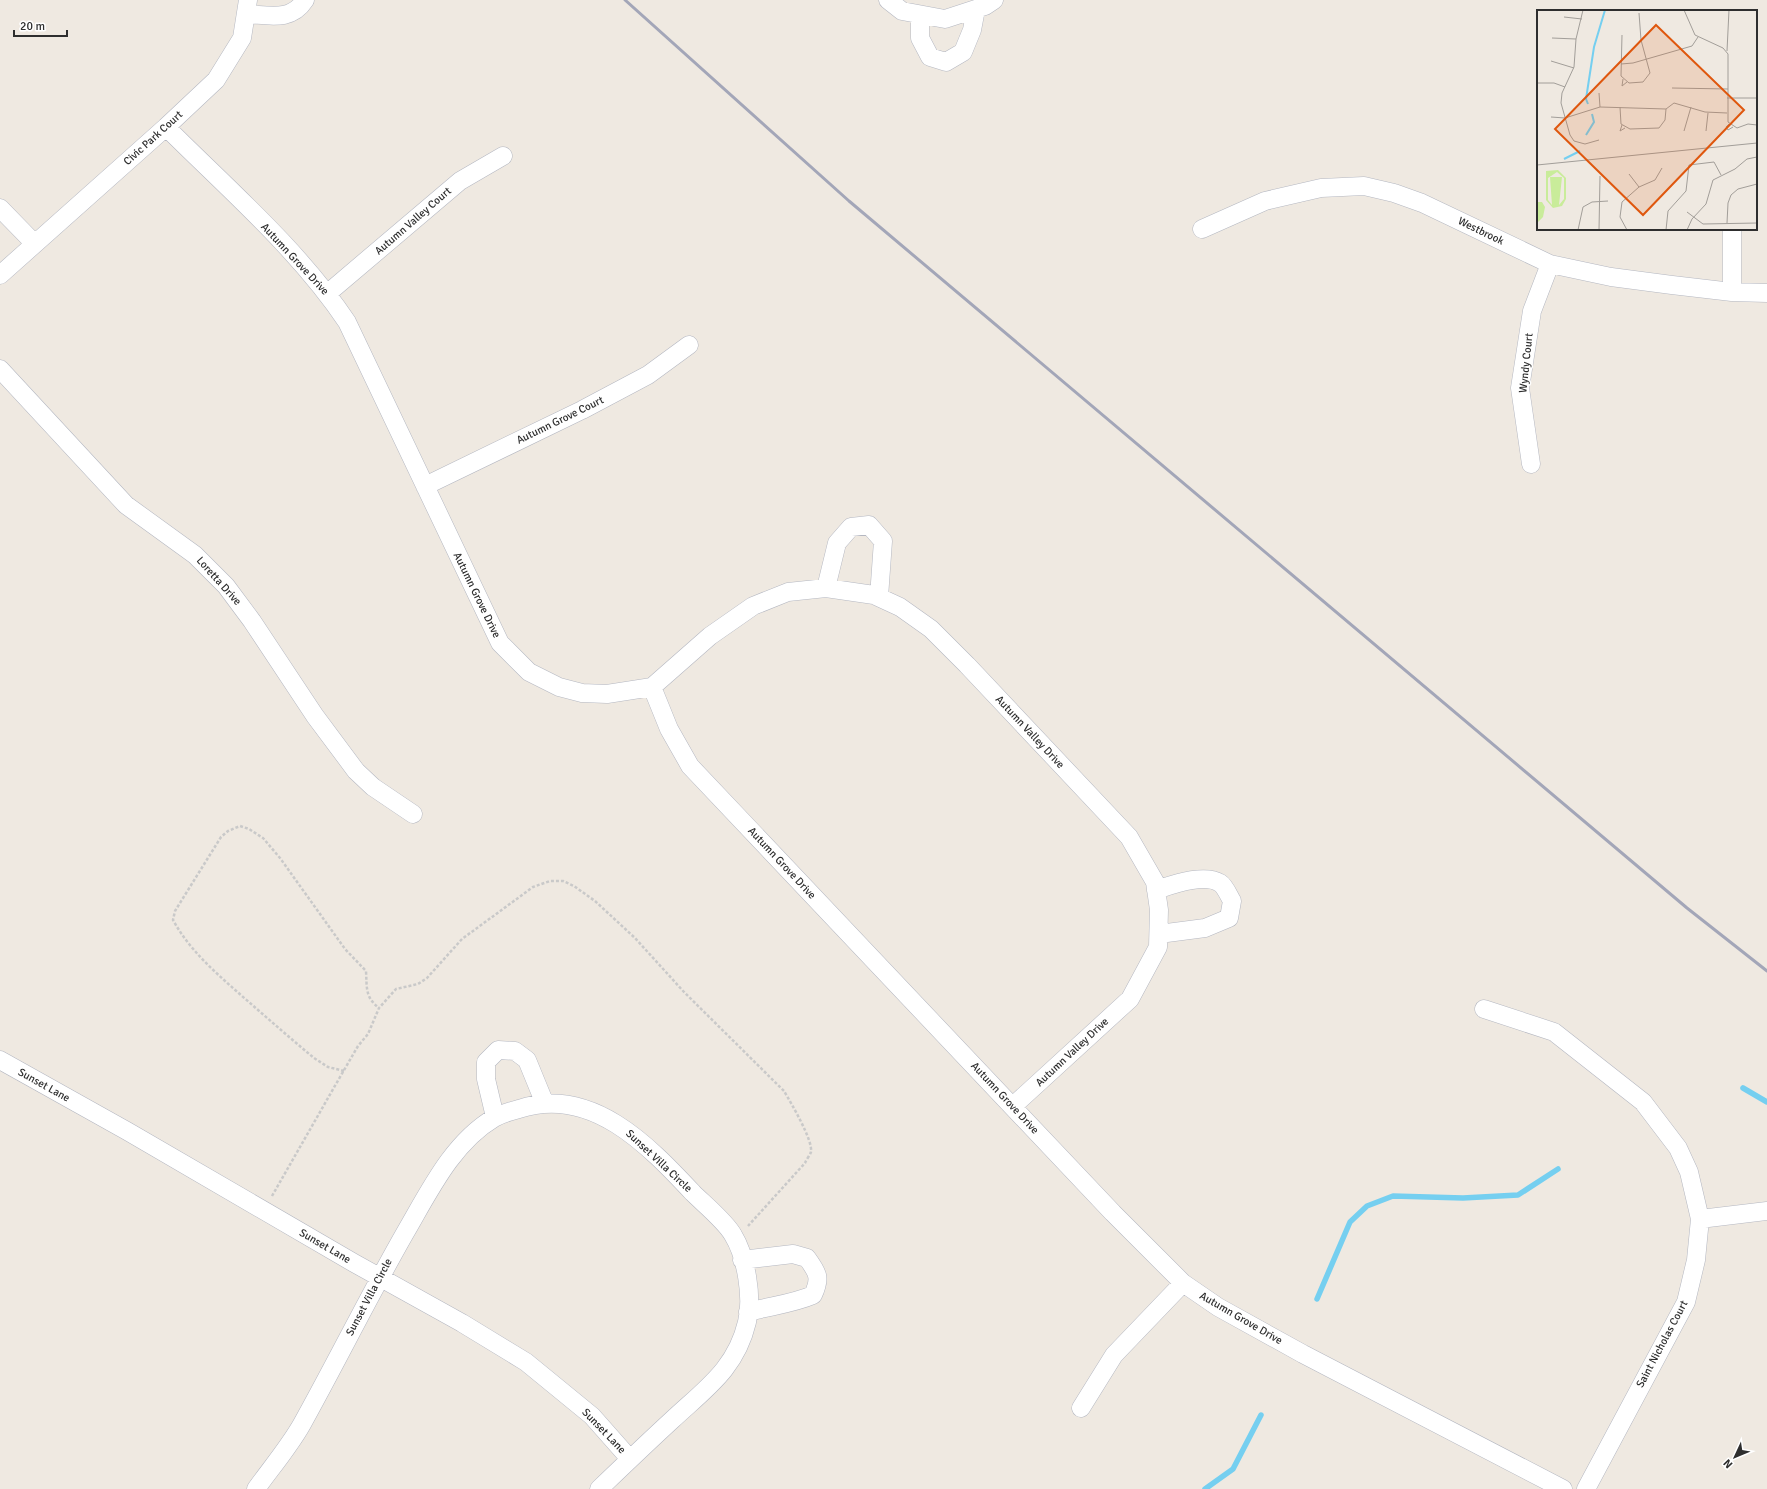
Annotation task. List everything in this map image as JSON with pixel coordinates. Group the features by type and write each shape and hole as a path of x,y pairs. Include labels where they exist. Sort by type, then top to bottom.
{"street":[{"name":"Civic Park Court","path":"0,275 34,243 166,127 216,80 242,38 247,7 284,16 300,9 305,0"},
{"path":"888,0 902,11 945,19 986,6 994,0"},
{"path":"920,14 920,38 930,57 946,62 963,52 972,30 976,9"},
{"name":"Autumn Grove Drive","path":"166,127 301,262 328,293 347,322 500,643 529,672 559,687 582,694 607,694 652,687 669,728 690,766 1113,1213 1183,1283 1218,1307 1303,1354 1563,1489"},
{"name":"Autumn Valley Court","path":"328,293 460,181 503,156"},
{"name":"Westbrook","path":"1202,229 1265,201 1278,197 1321,188 1364,186 1394,193 1422,203 1550,264 1611,277 1732,292 1767,293"},
{"path":"0,208 34,243"},
{"path":"1732,230 1732,292"},
{"name":"Wyndy Court","path":"1531,464 1520,388 1532,311 1550,264"},
{"name":"Autumn Grove Court","path":"425,486 582,410 642,378 689,345"},
{"name":"Loretta Drive","path":"0,368 126,505 195,555 226,586 261,633 315,716 356,771 373,787 413,814"},
{"path":"826,588 837,543 851,527 870,525 882,541 879,597"},
{"name":"Autumn Valley Drive","path":"652,687 710,636 753,606 788,592 826,588 853,591 879,597 900,607 931,629 967,665 1129,837 1155,882 1159,910 1158,947 1130,999 1013,1106"},
{"path":"1156,890 1173,884 1205,879 1220,883 1232,901 1229,918 1204,928 1158,934"},
{"name":"Saint Nicholas Court","path":"1484,1009 1554,1032 1643,1102 1678,1148 1689,1172 1700,1219 1696,1260 1686,1302 1586,1489"},
{"path":"495,1117 486,1079 486,1062 498,1050 515,1051 527,1060 545,1104"},
{"name":"Sunset Lane","path":"0,1060 380,1276 526,1362 592,1416 630,1459"},
{"name":"Sunset Villa Circle","path":"256,1489 300,1426 380,1276 437,1178 467,1138 495,1117 536,1103 580,1107 603,1116 623,1127 681,1179 733,1234 747,1273 750,1290 748,1322 734,1357 714,1383 599,1489"},
{"path":"1700,1219 1767,1211"},
{"path":"742,1260 793,1254 807,1258 817,1272 818,1278 818,1284 813,1295 795,1302 748,1312"},
{"path":"1081,1408 1114,1355 1183,1283"}],"path":[{"path":"344,1070 328,1067 314,1058 218,975 198,957 172,920 175,911 221,837 228,831 240,826 249,829 263,838 280,858 345,949 366,971 368,996 372,1002 380,1008"},
{"path":"264,1211 344,1070 368,1034 380,1008 396,989 418,984 427,978 462,939 533,887 550,881 563,881 574,886 595,901 635,938 684,992 784,1091 810,1142 811,1152 805,1163 735,1239"}],"waterway":[{"path":"1743,1088 1767,1102"},
{"path":"1317,1299 1350,1222 1367,1206 1393,1196 1463,1198 1518,1195 1558,1169"},
{"path":"1205,1489 1233,1469 1261,1415"}],"railway":[{"path":"625,0 849,201 1687,908 1767,971"}]}
